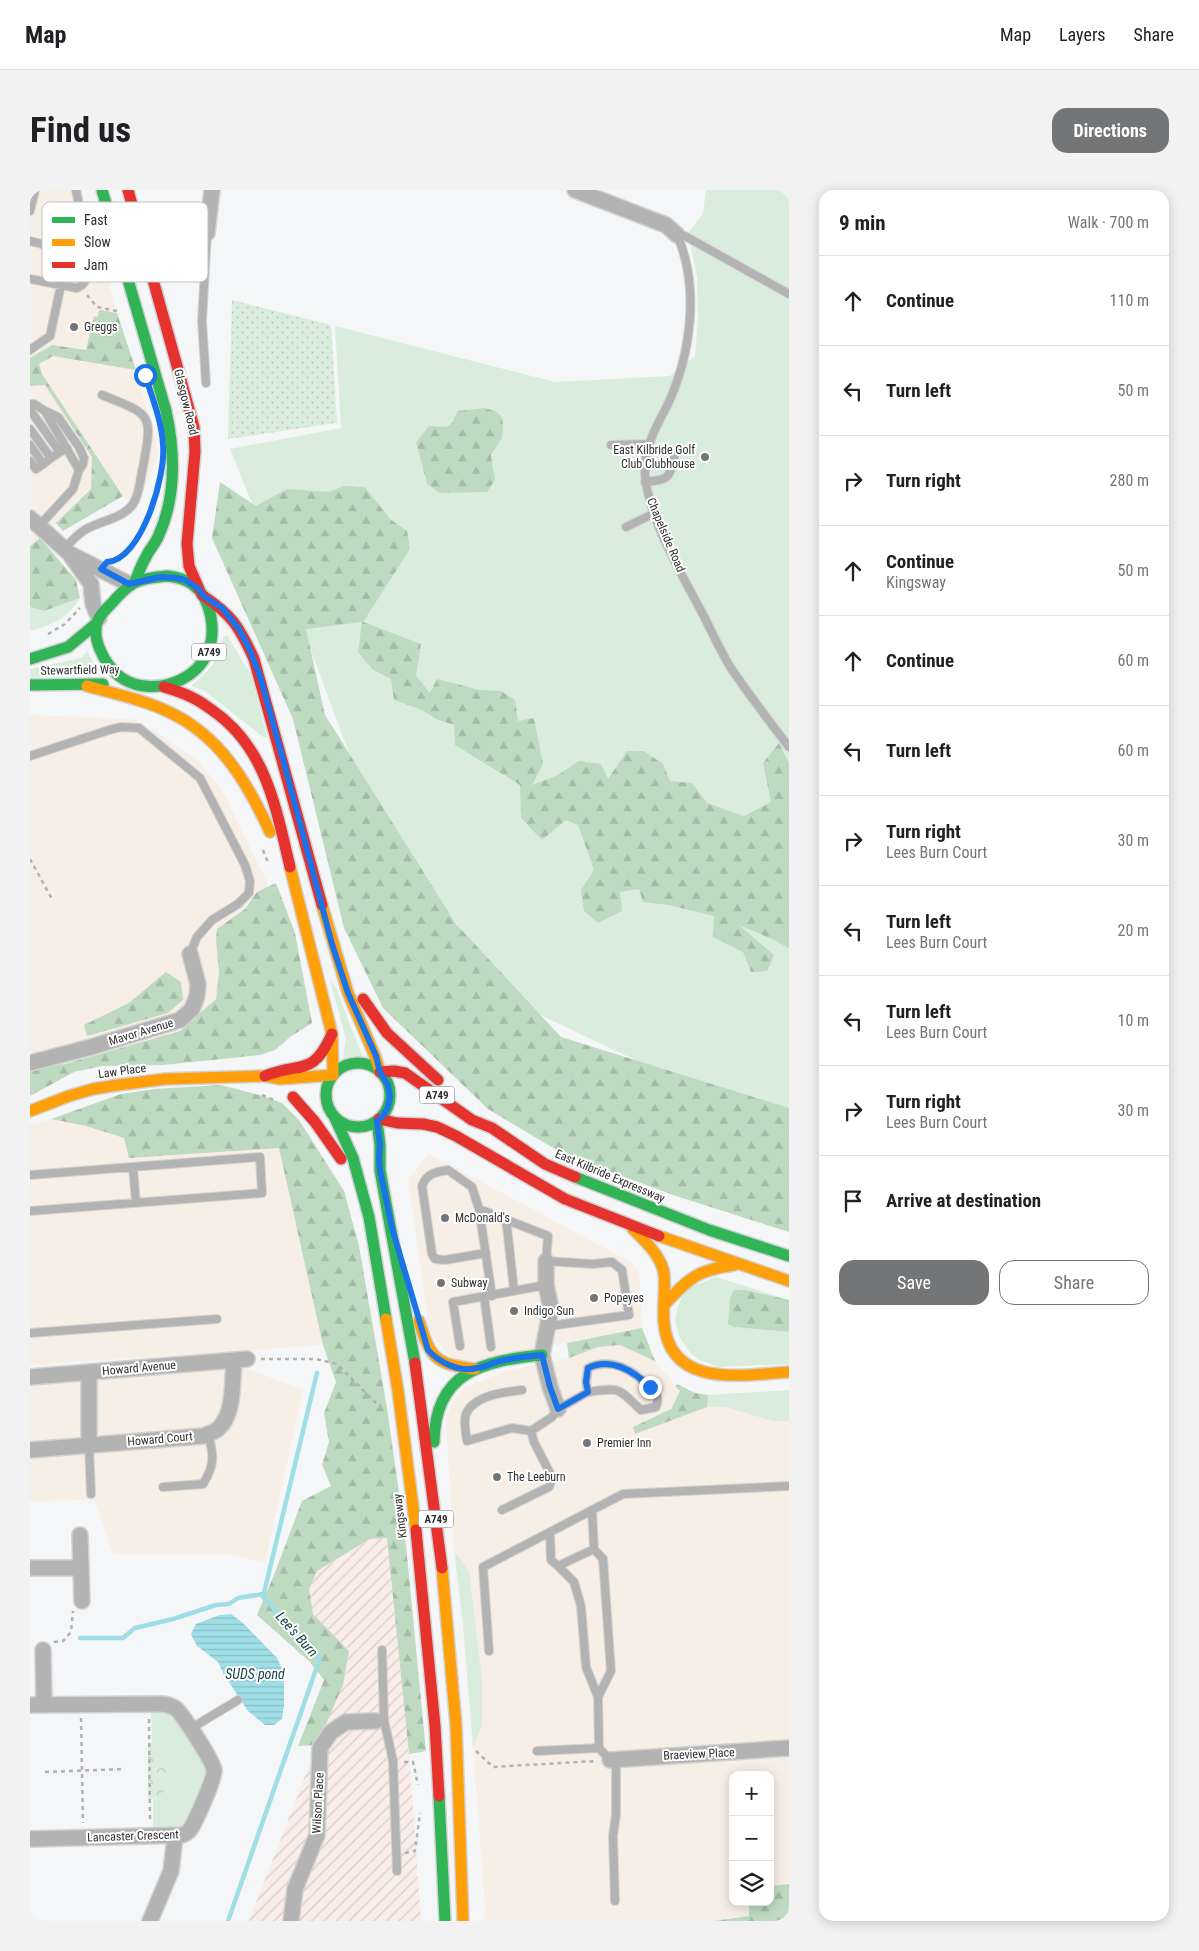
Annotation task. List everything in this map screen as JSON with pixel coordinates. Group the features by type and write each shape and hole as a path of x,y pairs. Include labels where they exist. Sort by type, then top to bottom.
{"main road":[{"name":"Glasgow Road","path":"128,282 169,423 173,445 173,467 162,525 132,583"},
{"name":"Glasgow Road","path":"154,282 194,427 195,441 186,544 189,566 201,592"},
{"path":"173,467 193,470"},
{"name":"A749","path":"132,583 167,576 185,580 222,608 239,629 249,648 260,676 284,763 322,946 332,1034 333,1075"},
{"path":"98,620 132,583"},
{"name":"A749","path":"164,687 192,675 208,654 213,637 213,624 201,592"},
{"name":"A749","path":"98,620 97,639 106,660 120,677 146,686 164,687 194,698 225,718 242,736 262,768 273,798 291,866 322,946 340,968 348,993 376,1056 380,1072 388,1085 390,1097 388,1107 378,1120 380,1170 392,1228 414,1360 444,1588 454,1697 463,1921"},
{"name":"Stewartfield Way","path":"30,659 68,647 98,620"},
{"name":"Stewartfield Way","path":"30,685 87,686 131,682"},
{"path":"87,686 170,712 194,726 210,739 238,770 261,812 278,849 291,866"},
{"path":"262,768 284,763"},
{"path":"340,968 356,985 370,1012 384,1031 492,1128"},
{"path":"265,1076 282,1069 300,1068 312,1064 324,1052 332,1034"},
{"name":"A749","path":"334,1116 326,1099 327,1086 333,1075 345,1066 360,1063 367,1064 380,1072"},
{"name":"East Kilbride Expressway","path":"380,1072 394,1071 405,1073 472,1120 492,1128 545,1164 709,1230 789,1256"},
{"name":"Law Place","path":"30,1111 93,1089 165,1079 265,1076 281,1079 333,1075"},
{"name":"Law Place","path":"221,1078 283,1095 334,1116"},
{"path":"283,1095 316,1122 337,1154 359,1182"},
{"path":"334,1116 351,1126 366,1126 378,1120 423,1124 437,1128 456,1136 508,1168 558,1195 630,1226 738,1265 789,1281"},
{"name":"Kingsway","path":"334,1116 353,1158 369,1217 387,1326 419,1560 435,1726 445,1921"},
{"path":"630,1226 648,1244 661,1263 664,1272 664,1325 668,1343 677,1357 692,1369 701,1373 721,1376 789,1372"},
{"path":"392,1228 428,1350 441,1362 475,1369"},
{"path":"664,1305 690,1277 700,1271 738,1265"},
{"path":"431,1484 435,1422 442,1398 455,1383 475,1369 518,1357 542,1355"}],"street":[{"path":"208,224 212,190"},
{"path":"575,190 666,225 677,235"},
{"path":"34,522 67,552 91,584 93,604 98,620"},
{"path":"67,552 132,583"},
{"name":"Mavor Avenue","path":"30,1063 100,1045 180,1020 192,1010 198,996 198,984 190,954"},
{"path":"546,1261 546,1285 551,1308 542,1355 558,1409"},
{"name":"Howard Avenue","path":"30,1377 240,1360"},
{"name":"Howard Court","path":"30,1450 204,1436 218,1430 227,1416 240,1360"},
{"path":"89,1372 89,1445"},
{"path":"80,1535 82,1601"},
{"path":"30,1568 80,1568"},
{"path":"37,1705 42,1650"},
{"name":"Lancaster Crescent","path":"30,1839 175,1837 182,1835 189,1831 213,1778 214,1770 210,1760 175,1708 166,1705 149,1704 37,1705"},
{"name":"Wilson Place","path":"291,1921 295,1889 317,1835 320,1748 331,1732 346,1722 380,1721"},
{"name":"Braeview Place","path":"613,1759 789,1748"},
{"path":"150,1921 171,1871 175,1837"}],"lane":[{"path":"30,211 34,190"},
{"path":"677,235 693,240 789,294"},
{"name":"Chapelside Road","path":"677,235 684,250 689,281 690,321 686,352 668,403 648,444 645,482 655,513 681,572 731,667 789,747"},
{"path":"46,282 77,288 85,282"},
{"path":"204,282 202,321 206,382"},
{"path":"30,350 50,336 61,285"},
{"path":"67,552 82,531 98,522 119,515 133,505 138,494 149,435 147,420 137,409 102,395"},
{"path":"30,404 34,404 58,417 79,447 84,458 73,489 34,522"},
{"path":"30,410 79,470"},
{"path":"45,411 63,450"},
{"path":"30,429 51,458"},
{"path":"611,444 648,444"},
{"path":"30,445 43,464"},
{"path":"30,461 33,471 63,450"},
{"path":"645,482 664,480 670,475 675,453"},
{"path":"626,527 655,513"},
{"path":"30,756 109,730 121,727 139,728 200,778 245,865 250,881 249,893 238,904 212,920 197,937 190,954"},
{"path":"30,1175 260,1157 262,1184 262,1193 30,1211"},
{"path":"133,1167 136,1203"},
{"path":"486,1253 445,1260 435,1259 432,1254 422,1186 424,1180 432,1173 448,1170 472,1186 479,1209 486,1253 491,1347"},
{"path":"479,1209 548,1236 546,1261 593,1264 612,1262 622,1270 629,1315 549,1326"},
{"path":"506,1218 514,1290"},
{"path":"460,1346 453,1302 546,1285"},
{"path":"30,1333 216,1319"},
{"path":"522,1390 481,1398 466,1413 467,1441 512,1428 531,1431 552,1417 558,1409 588,1392 616,1389 624,1393 641,1410 656,1407 658,1401 657,1395 641,1378 631,1371 610,1364 594,1365 588,1368 586,1382 588,1392"},
{"path":"502,1510 549,1487 552,1477 534,1442 531,1431"},
{"path":"163,1487 204,1484 211,1471 214,1452 208,1434"},
{"path":"89,1445 91,1494"},
{"path":"489,1651 483,1567 623,1494 789,1486"},
{"path":"592,1510 594,1549 604,1559 611,1671 598,1697"},
{"path":"550,1532 551,1560 574,1582 581,1606 586,1667 598,1697 599,1748"},
{"path":"558,1566 594,1549"},
{"path":"382,1650 380,1721 393,1761 397,1871"},
{"path":"190,1729 238,1700"},
{"path":"537,1751 599,1748 613,1759 616,1814 613,1836 615,1901"}],"path":[{"path":"80,287 96,307 121,312"},
{"path":"101,569 107,562 118,560 130,550"},
{"path":"48,634 75,615 82,603"},
{"path":"30,860 52,899"},
{"path":"256,1094 283,1095"},
{"path":"240,1360 316,1359 337,1364 377,1404"},
{"path":"42,1650 46,1642 63,1641 71,1632 73,1606 82,1601"},
{"path":"81,1704 83,1838"},
{"path":"149,1704 151,1837"},
{"path":"393,1761 412,1762 419,1789"},
{"path":"45,1772 124,1769"},
{"path":"396,1854 415,1851 420,1807"}],"shaded area":[{"path":"30,190 82,190 85,202 42,202 42,282 108,282 156,438 158,455 135,513 43,376 45,385 92,457 91,489 31,547"},
{"path":"30,715 132,719 142,723 198,761 221,788 269,886 257,892 245,909 217,929 219,973 216,999 180,1031 65,1064 30,1068"},
{"path":"51,1119 86,1126 124,1138 130,1158 279,1148 323,1345 30,1365 30,1125"},
{"path":"429,1154 627,1260 639,1270 642,1328 458,1364 430,1334 408,1179"},
{"path":"620,1345 655,1361 680,1391 671,1409 633,1427 635,1433 709,1406 725,1407 773,1421 789,1421 789,1884 774,1886 774,1771 729,1771 729,1906 749,1906 749,1916 714,1921 484,1921 485,1906 473,1748 482,1725 482,1679 469,1571 454,1551 446,1420 452,1403 464,1388 506,1371 569,1358 598,1347"},
{"path":"217,1365 251,1370 303,1390 265,1563 229,1554 113,1554 95,1500 30,1501 30,1386"},
{"path":"387,1538 409,1754 421,1921 249,1921 317,1745 343,1685 347,1663 349,1650 313,1614 309,1589 317,1571 371,1539"}],"green space":[{"path":"706,190 789,190 789,1133 513,1002 365,796 303,629 230,449 341,428 335,326 555,382 670,376 695,356 698,319 697,277 690,231 703,213"},
{"path":"232,300 331,325 337,423 228,439"},
{"path":"99,310 117,313 136,370 53,356 39,364 42,374 123,496 63,531 56,523 91,489 92,457 45,385 30,386 30,358 52,345 86,350 94,316 98,317"},
{"path":"485,408 497,412 502,417 502,438 491,455 495,480 487,492 440,493 427,484 416,442 429,426 447,427 452,423 458,411"},
{"path":"220,482 256,506 287,489 329,492 344,486 365,487 390,519 407,531 410,549 363,622 421,644 416,676 430,693 437,679 480,690 501,691 515,700 518,721 534,718 543,764 532,785 558,775 579,761 601,764 608,779 627,751 644,751 663,764 670,781 692,783 707,803 744,816 771,802 763,763 779,743 789,763 789,948 739,925 774,955 767,971 751,972 743,952 713,937 714,916 669,905 643,902 639,889 620,892 622,911 598,923 584,911 581,890 594,870 578,825 566,820 542,840 521,818 520,785 455,745 454,725 436,719 422,710 394,700 391,679 373,670 358,652 362,622 306,629 325,715 456,924 561,1037 789,1108 789,1232 676,1196 565,1155 488,1109 383,1008 344,928 293,719 212,538"},
{"path":"40,538 76,580 80,598 44,611 30,607 30,546"},
{"path":"80,598 70,611 59,620 30,631 30,607 44,611"},
{"path":"227,635 251,675 267,737 263,737 205,691 191,686 212,665 219,653 223,637"},
{"path":"87,651 98,672 30,678 30,669 81,658"},
{"path":"276,883 295,933 312,1023 290,1037 275,1050 260,1055 163,1065 102,1066 74,1072 30,1096 30,1068 65,1064 180,1031 216,999 219,973 217,929 245,909 257,892"},
{"path":"166,972 181,982 183,1000 168,1013 87,1036 84,1025 129,1003"},
{"path":"330,980 336,988 363,1058 351,1056 343,1059 346,1039"},
{"path":"221,1085 282,1103 299,1120 344,1191 359,1246 387,1408 405,1535 426,1751 409,1754 387,1538 370,1539 317,1571 309,1589 313,1614 349,1651 343,1685 317,1745 298,1746 324,1680 310,1662 257,1615 302,1501 331,1486 322,1465 329,1442 324,1413 336,1382 323,1345 279,1148 129,1158 124,1138 86,1126 51,1119 121,1094 154,1089"},
{"path":"716,1277 789,1300 746,1290 728,1324 734,1327 789,1332 789,1364 719,1367 699,1360 691,1354 680,1338 675,1321 678,1306 686,1289"},
{"path":"734,1290 746,1290 789,1300 789,1332 734,1327 728,1324 730,1298"},
{"path":"642,1328 655,1361 620,1345 598,1347 569,1358 567,1343"},
{"path":"677,1384 695,1393 708,1395 707,1407 635,1434 633,1427 671,1409 680,1391 675,1386"},
{"path":"789,1390 789,1421 773,1421 725,1407 707,1407 708,1395"},
{"path":"454,1551 469,1571 482,1679 482,1725 473,1748 463,1625"},
{"path":"151,1710 167,1711 177,1717 208,1765 206,1777 184,1826 180,1830 153,1830 153,1799 161,1798 154,1743 152,1743"},
{"path":"148,1742 154,1743 165,1764 169,1777 161,1798 148,1799"},
{"path":"789,1884 789,1921 714,1921 749,1916 749,1906 774,1906 774,1886"}],"water":[{"name":"SUDS pond","path":"231,1614 243,1623 277,1658 284,1673 282,1719 274,1725 265,1725 248,1711 218,1662 197,1646 191,1634 196,1624 220,1615"}],"waterway":[{"name":"Lee's Burn","path":"228,1921 320,1658 263,1597 317,1373"},
{"path":"80,1638 123,1638 135,1628 173,1619 216,1605 229,1604 238,1598 263,1594"}],"traffic: fast":[{"path":"102,190 105,202"},
{"path":"129,282 166,411 172,459 171,491 164,522 135,582"},
{"path":"167,576 189,582 199,590 204,598 211,616 212,636 210,646 200,665 180,680 168,684 142,686 119,676 109,665 97,642 96,625 105,611 131,585 138,581 167,576"},
{"path":"30,659 68,647 97,623"},
{"path":"30,685 103,684"},
{"path":"358,1063 370,1065 381,1072 388,1083 390,1095 388,1107 381,1118 370,1125 358,1127 346,1125 335,1118 328,1107 326,1095 328,1083 335,1072 346,1065 358,1063"},
{"path":"334,1116 353,1158 369,1217 386,1319"},
{"path":"377,1121 380,1145 380,1170 415,1363"},
{"path":"575,1177 709,1230 789,1256"},
{"path":"434,1442 436,1418 443,1400 453,1385 466,1374 500,1361 542,1355"},
{"path":"439,1796 445,1921"}],"traffic: slow":[{"path":"87,686 151,704 189,723 204,735 231,764 252,797 270,832"},
{"path":"290,867 332,1034 333,1075"},
{"path":"322,905 348,993 380,1072"},
{"path":"30,1111 93,1089 165,1079 265,1076 281,1079 333,1075"},
{"path":"633,1229 646,1242 661,1263 665,1280 664,1323 669,1344 679,1359 694,1368 711,1373 750,1375 789,1372"},
{"path":"659,1236 789,1281"},
{"path":"664,1305 680,1288 694,1277 711,1270 734,1265"},
{"path":"386,1319 398,1391 416,1530"},
{"path":"419,1321 431,1352 443,1362 475,1369"},
{"path":"442,1568 456,1725 463,1921"}],"traffic: jam":[{"path":"128,190 131,202"},
{"path":"154,282 194,427 195,452 187,544 189,566 199,589"},
{"path":"202,595 221,609 234,622 254,659 322,905"},
{"path":"164,687 196,699 230,725 245,742 257,760 266,780 280,823 290,867"},
{"path":"363,999 387,1033 438,1080"},
{"path":"265,1076 312,1063 325,1048 332,1034"},
{"path":"380,1072 394,1071 405,1073 472,1120 492,1128 545,1164 575,1177"},
{"path":"293,1097 315,1122 341,1159"},
{"path":"379,1119 397,1123 423,1124 437,1127 565,1199 659,1236"},
{"path":"415,1363 442,1568"},
{"path":"416,1530 435,1726 439,1796"}],"place":[{"name":"Greggs","path":"74,327"},
{"name":"East Kilbride Golf Club Clubhouse","path":"705,457"},
{"name":"McDonald's","path":"445,1218"},
{"name":"Subway","path":"441,1283"},
{"name":"Popeyes","path":"594,1298"},
{"name":"Indigo Sun","path":"514,1311"},
{"name":"Premier Inn","path":"587,1443"},
{"name":"The Leeburn","path":"497,1477"}],"route":[{"path":"145,375 163,444 162,475 154,500 134,544 124,556 118,560 107,562 101,569 129,584 167,576 185,580 192,584 199,589 202,595 222,608 234,620 254,659 332,944 348,993 376,1056 380,1072 384,1076 390,1090 388,1107 383,1116 377,1121 380,1145 380,1170 392,1228 428,1350 441,1362 475,1369 518,1357 542,1355 558,1409 588,1392 586,1376 588,1368 594,1365 604,1363 631,1371 650,1387"}]}
